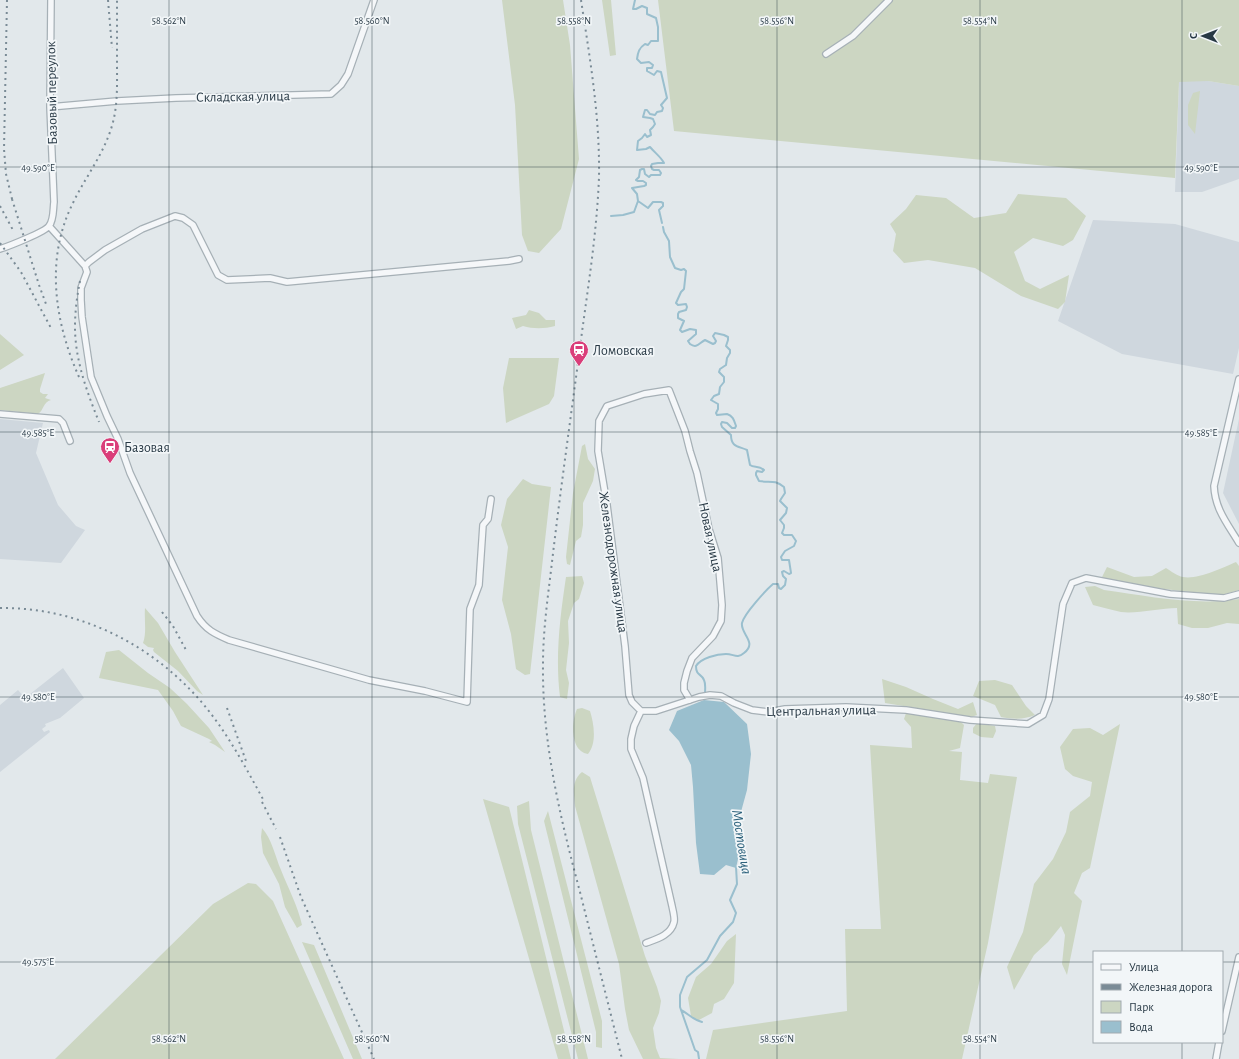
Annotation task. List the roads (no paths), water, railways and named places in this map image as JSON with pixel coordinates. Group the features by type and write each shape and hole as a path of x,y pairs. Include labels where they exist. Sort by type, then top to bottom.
{"street":[{"name":"Базовый переулок","path":"49,226 54,202 50,107 51,0"},
{"name":"Складская улица","path":"50,107 117,101 176,98 331,94 341,86 348,74 374,0"},
{"path":"826,54 853,36 889,0"},
{"path":"86,266 105,250 142,229 175,216 184,218 193,225 218,275 228,280 270,278 287,282 426,270 519,259"},
{"path":"0,249 42,231 49,226 86,266 87,272 81,288 81,300 91,377 118,439 130,473 197,616 201,623 211,631 230,640 368,680 425,691 467,702 470,609 479,585 483,525 488,519 491,499"},
{"path":"1239,379 1214,486 1217,505 1239,543"},
{"name":"Железнодорожная улица","path":"641,711 632,702 629,695 624,638 608,512 598,451 599,420 607,406 644,394 669,390"},
{"name":"Новая улица","path":"669,390 685,431 697,473 709,530 718,558 722,605 720,621 713,636 692,658 687,671 684,690 690,700"},
{"path":"0,414 59,419 63,423 70,441"},
{"name":"Центральная улица","path":"641,711 656,711 710,695 721,696 752,710 769,712 785,709 846,707 906,710 970,720 1028,724 1043,715 1049,698 1063,604 1072,583 1086,578 1170,594 1224,598 1239,594"},
{"path":"641,711 634,726 631,739 631,749 643,778 672,906 674,922 669,931 659,938 646,943"},
{"path":"1223,1027 1239,957"},
{"path":"1216,1059 1219,1043"}],"water":[{"path":"704,700 724,702 747,724 751,754 747,790 736,830 740,850 736,868 726,865 714,875 700,874 696,843 691,765 679,741 669,730 677,711"}],"waterway":[{"name":"Мостовица","path":"635,0 633,9 642,6 647,8 647,14 656,18 658,27 658,41 651,41 648,45 645,44 641,47 637,59 641,63 649,62 653,65 652,68 647,68 647,71 654,75 657,71 661,72 667,98 661,105 663,108 662,111 657,112 655,115 650,114 647,110 645,110 643,117 653,119 655,124 650,130 651,135 647,137 645,134 638,141 637,150 650,147 664,163 652,164 652,169 659,170 661,173 660,175 651,175 649,177 645,174 644,169 640,170 639,177 636,180 643,181 646,185 632,188 637,194 638,201 648,208 653,202 663,203 663,206 659,210 662,223"},
{"path":"611,216 634,212 638,201"},
{"name":"Мостовица","path":"663,227 669,241 670,257 675,268 681,270 684,269 686,271 684,289 676,303 678,305 686,304 687,307 686,310 679,312 678,314 678,318 684,321 680,330 682,332 690,329 696,330 696,334 688,341 694,346 705,340 713,344 715,343 716,341 713,336 715,333 728,337 726,346 730,350 730,353 727,358 726,365 720,369 719,372 724,377 724,382 720,387 719,394 714,396 711,400 718,404 717,415 727,414 734,420 736,426 735,428 732,428 727,423 722,422 721,424 722,427 731,435 732,442 738,447 747,450 750,465 764,470 762,472 757,471 756,473 759,481 775,482 784,487 785,493 780,501 787,508 786,513 780,520 784,525 782,533 784,535 792,535 796,541 794,546 785,551 781,557 782,560 789,560 791,573 789,574 784,571 782,572 786,579 785,585 781,589 779,588 778,584 773,584 765,591 742,623 743,631 749,642 748,649 739,656 726,654 710,657 698,663 696,666 698,673 705,682 705,694"},
{"name":"Мостовица","path":"699,1059 698,1052 695,1050 680,1007 680,995 687,977 707,960 720,936 733,922 736,913 730,900 737,884 736,867"},
{"path":"681,1010 696,1020 702,1022"}],"railway":[{"path":"7,0 4,149 6,174 13,203"},
{"path":"108,0 112,48"},
{"path":"79,377 64,335 59,313 56,291 58,247 72,205 103,149 113,121 117,89 117,0"},
{"path":"581,0 591,66 598,132 598,196 592,255 547,600 543,651 543,693 549,751 559,807 622,1059"},
{"path":"12,199 46,304"},
{"path":"0,206 14,232"},
{"path":"0,243 21,272 52,330"},
{"path":"80,281 75,321 77,352 86,387 99,422"},
{"path":"0,608 29,609 58,614 86,622 113,634 162,664 184,684 213,716 236,752 264,801"},
{"path":"162,612 173,626 186,650"},
{"path":"227,708 246,761"},
{"path":"262,802 276,829"},
{"path":"280,837 301,897 374,1059"}],"place":[{"name":"Ломовская","path":"579,367"},
{"name":"Базовая","path":"110,464"}]}
